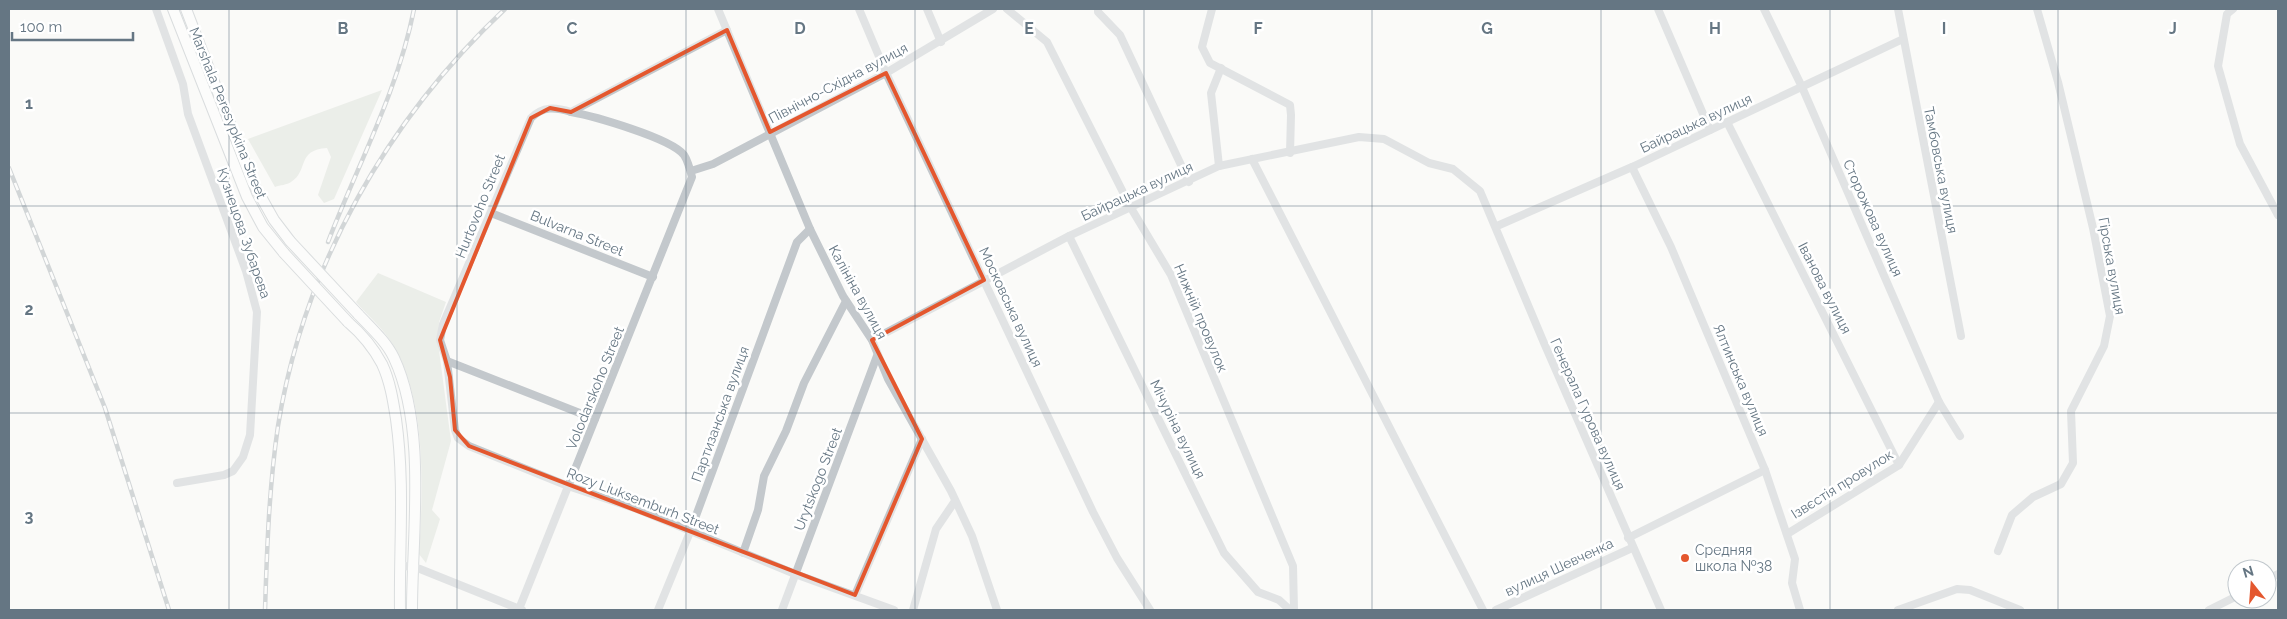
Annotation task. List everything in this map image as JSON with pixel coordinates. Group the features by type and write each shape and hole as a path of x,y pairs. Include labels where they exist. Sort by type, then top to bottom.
{"main road":[{"name":"Marshala Peresypkina Street","path":"173,9 247,197 263,227 284,253 375,352 382,365 393,398 402,483 400,610"},
{"name":"Marshala Peresypkina Street","path":"186,9 252,181 274,220 290,241 387,346 404,386 414,446 412,610"}],"street":[{"name":"Кузнецова Зубарева","path":"156,9 183,84 188,114 246,271 257,312 250,435 243,457 233,471 224,475 176,483"},
{"name":"Калініна вулиця","path":"718,9 810,229 846,302 872,340 877,356 955,501 972,536 997,610"},
{"name":"Московська вулиця","path":"859,9 886,73 1093,512 1117,558 1150,610"},
{"path":"927,9 941,42"},
{"name":"Північно-Східна вулиця","path":"691,174 886,73 941,42 993,9"},
{"name":"Нижній провулок","path":"1007,9 1046,42 1130,208 1171,275 1294,566 1294,610"},
{"path":"1098,9 1098,12 1120,34 1189,182"},
{"path":"1212,9 1202,47 1210,62 1290,105 1290,153"},
{"path":"1658,9 1710,130"},
{"name":"Сторожова вулиця","path":"1764,9 1802,87 1939,402 1960,436"},
{"name":"Тамбовська вулиця","path":"1898,9 1961,336"},
{"name":"Гірська вулиця","path":"1998,551 2012,514 2034,497 2061,484 2073,463 2071,410 2104,346 2110,316 2084,189 2058,82 2037,9"},
{"path":"2233,9 2227,14 2218,66 2240,144 2278,215"},
{"path":"571,112 727,30"},
{"name":"Байрацька вулиця","path":"1497,226 1632,167 1903,39"},
{"path":"1219,166 1211,93 1221,68"},
{"name":"Hurtovoho Street","path":"447,360 440,340 441,331 531,118 542,110 550,108 625,127 662,141 683,153 691,174"},
{"name":"Іванова вулиця","path":"1727,122 1899,465"},
{"name":"Байрацька вулиця","path":"872,340 1069,236 1189,182 1219,166 1359,138 1384,139 1429,163"},
{"path":"1252,159 1483,610"},
{"name":"Генерала Гурова вулиця","path":"1429,163 1453,169 1470,180 1480,191 1485,206 1497,226 1544,343 1593,451 1632,548 1661,610"},
{"name":"Ялтинська вулиця","path":"1632,167 1671,247 1765,470 1795,559 1792,582 1800,610"},
{"name":"Volodarskoho Street","path":"520,610 653,277 691,174"},
{"name":"Bulvarna Street","path":"492,213 653,277"},
{"name":"Партизанська вулиця","path":"658,610 690,532 797,242 810,229"},
{"name":"Мічуріна вулиця","path":"1069,236 1224,553 1246,581 1258,592 1279,600 1290,610"},
{"path":"743,553 758,510 764,476 786,431 804,383 846,302"},
{"name":"Urytskogo Street","path":"782,610 877,356"},
{"path":"447,360 595,419"},
{"name":"Rozy Liuksemburh Street","path":"447,360 454,425 458,438 469,446 568,486 637,509 795,574 894,610"},
{"name":"Ізвєстія провулок","path":"1787,534 1899,465 1939,402"},
{"path":"855,595 922,439"},
{"path":"1628,538 1765,470"},
{"path":"913,610 936,529 955,501"},
{"name":"вулиця Шевченка","path":"1496,610 1632,548"},
{"path":"400,565 412,567 520,610"},
{"path":"1898,610 1957,589 1970,590 2020,610"},
{"path":"2209,610 2227,601"}],"highlighted area":[{"path":"727,30 770,132 886,73 984,280 872,340 922,439 855,595 469,446 455,430 450,377 440,340 531,118 550,108 571,112"}],"shaded area":[{"path":"382,90 334,199 324,203 318,195 331,157 327,148 311,153 296,177 289,183 275,187 248,139"},
{"path":"378,273 446,302 439,322 438,343 451,441 432,510 440,519 426,563 419,554 421,502 420,447 412,392 404,367 393,345 381,328 356,302"}],"railway":[{"path":"328,242 388,98 407,39 414,9"},
{"path":"265,610 270,495 278,426 290,366 308,308 330,252 357,198 389,147 424,98 463,52 505,9"},
{"path":"9,168 105,408 169,610"}],"place":[{"name":"Средняя школа №38","path":"1685,558"}]}
